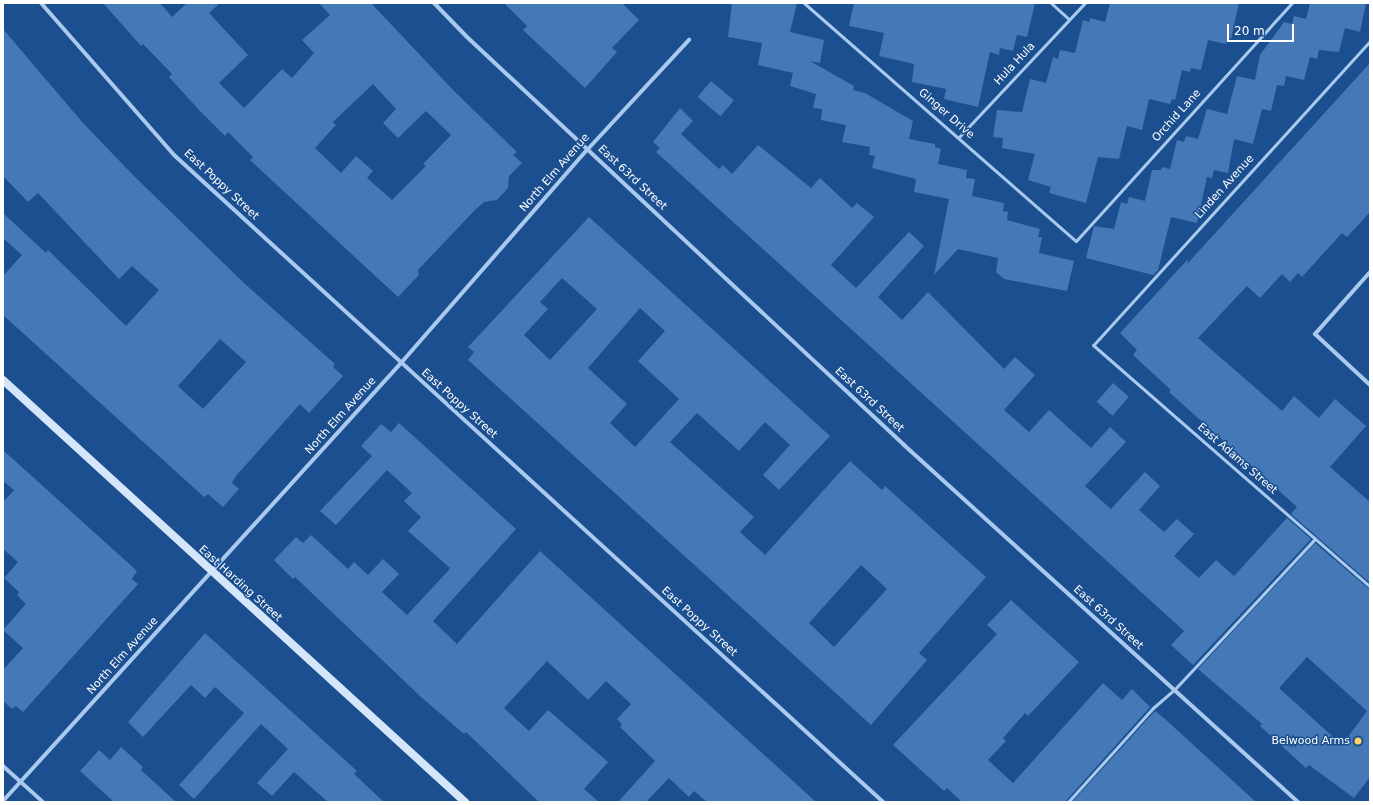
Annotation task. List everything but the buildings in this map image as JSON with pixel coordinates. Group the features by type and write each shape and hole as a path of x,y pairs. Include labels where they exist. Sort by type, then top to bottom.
{"street":[{"name":"East Poppy Street","path":"41,3 174,155 883,802"},
{"name":"East 63rd Street","path":"434,3 467,37 904,445 1298,802"},
{"name":"North Elm Avenue","path":"3,801 401,363 588,149 689,40"},
{"path":"1370,272 1315,334 1370,385"},
{"name":"East Harding Street","path":"3,380 211,572 465,802"},
{"path":"3,766 43,802"}],"lane":[{"name":"Ginger Drive","path":"804,3 1076,241"},
{"path":"1051,3 1070,19"},
{"name":"Hula Hula","path":"958,137 1085,3"},
{"name":"Orchid Lane","path":"1076,241 1292,3"},
{"name":"Linden Avenue","path":"1093,345 1370,41"},
{"name":"East Adams Street","path":"1093,345 1370,588"},
{"path":"1068,802 1153,708 1174,690 1315,539"}],"place":[{"name":"Belwood Arms","path":"1358,741"}]}
